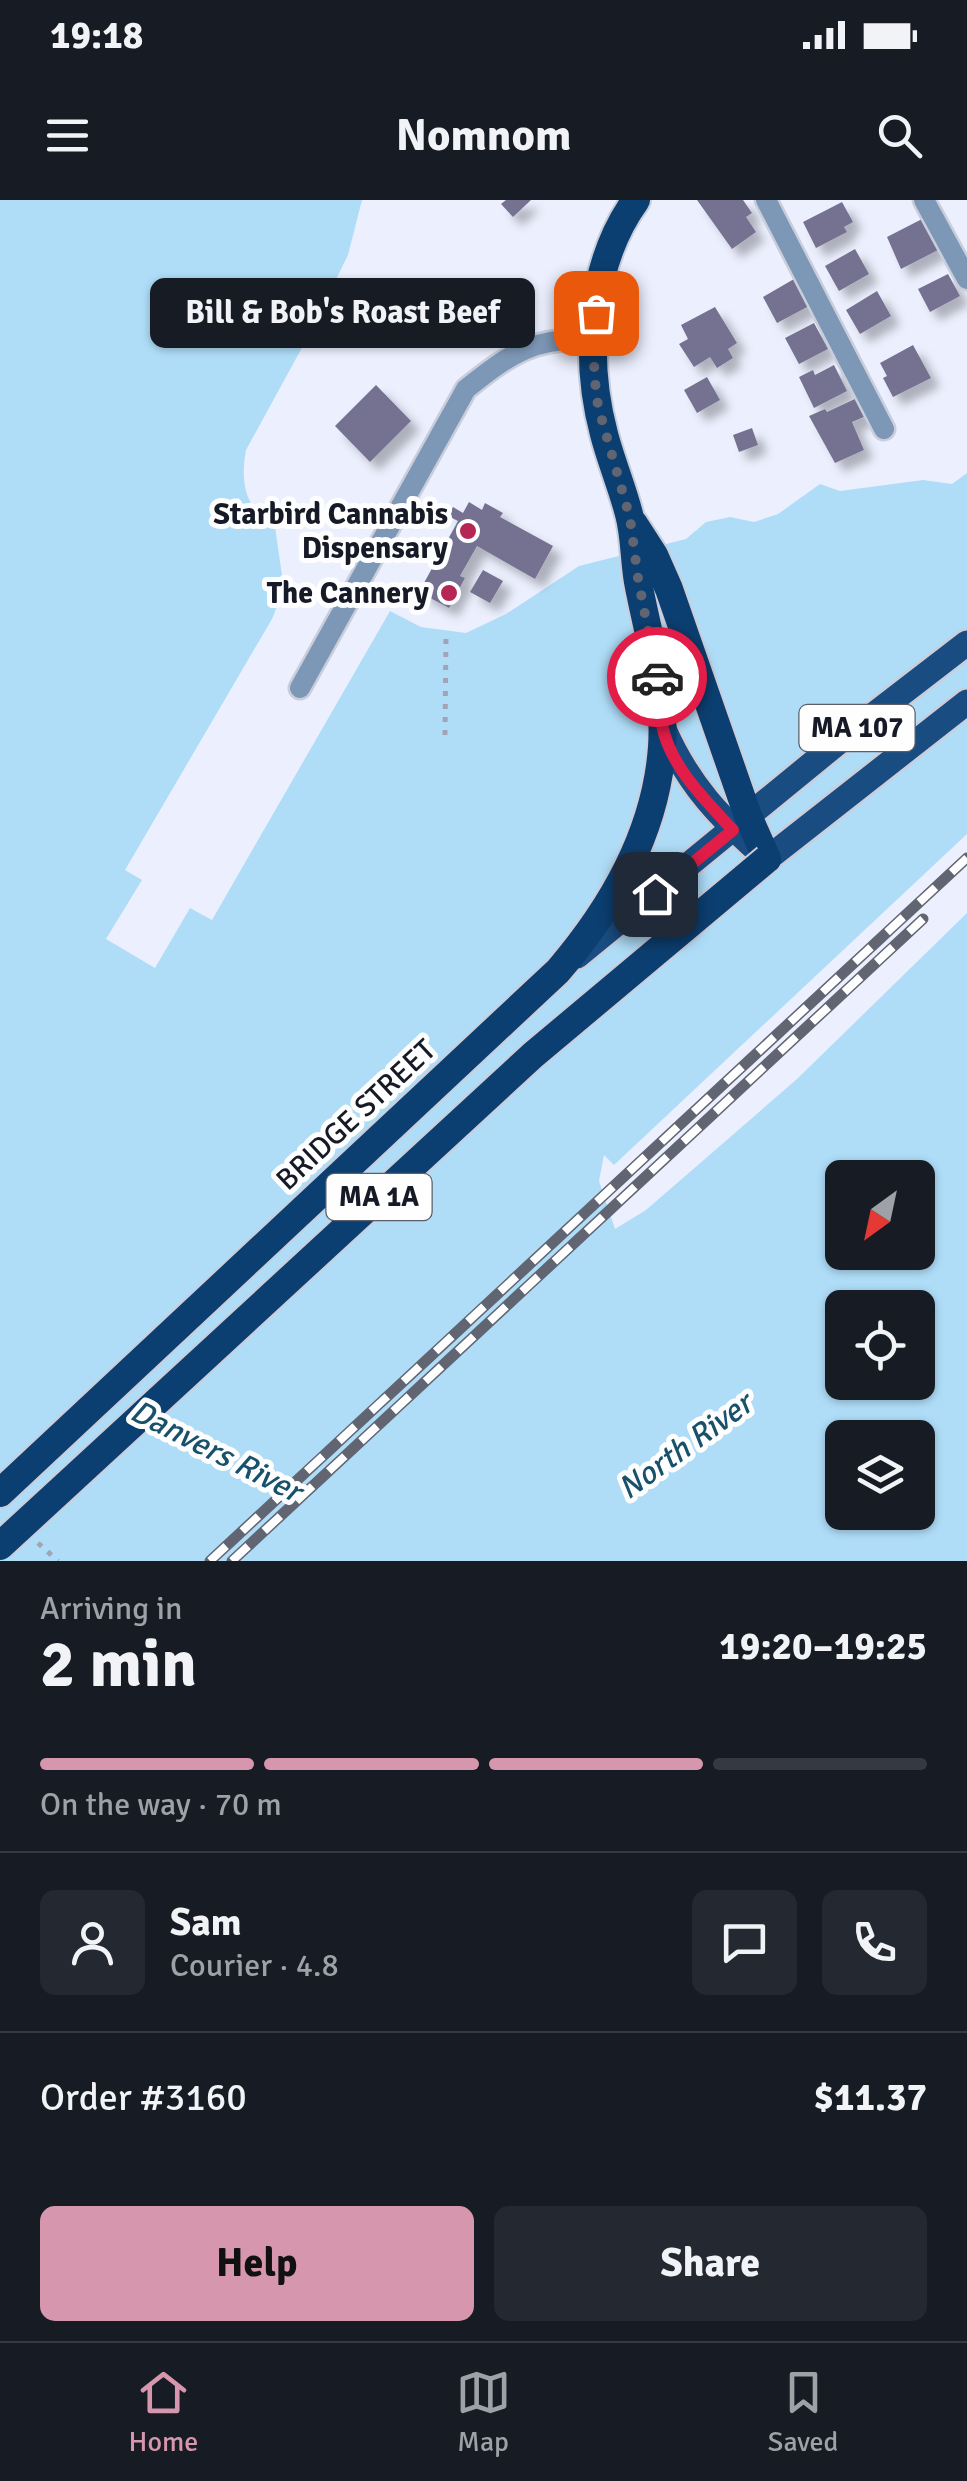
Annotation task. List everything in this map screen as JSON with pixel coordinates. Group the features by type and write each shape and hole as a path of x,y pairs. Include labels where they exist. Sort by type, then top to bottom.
{"highway":[{"name":"BRIDGE STREET","path":"0,1493 558,971 593,930 633,858 654,792 662,727 660,692 630,518 598,406 594,340 601,279 613,241 636,200"},
{"name":"BRIDGE STREET","path":"630,518 654,556 669,590 741,823 768,859"},
{"name":"MA 1A","path":"0,1546 533,1056 768,859"}],"main road":[{"name":"MA 107","path":"558,971 967,644"},
{"name":"MA 107","path":"768,859 967,702"},
{"name":"BRIDGE STREET","path":"662,727 692,784 741,823"}],"street":[{"path":"766,200 884,428"},
{"path":"924,200 967,280"},
{"path":"300,688 466,389 511,354 537,343 563,338 594,340"}],"path":[{"path":"445,735 446,632"}],"water":[{"path":"0,200 362,200 348,255 246,450 247,494 257,512 275,527 284,589 272,619 125,870 142,880 106,939 155,968 190,908 212,920 390,611 421,627 466,633 506,614 579,566 686,539 706,522 730,517 754,522 778,514 820,484 840,491 923,480 952,484 967,473 967,834 614,1165 604,1155 599,1181 615,1229 646,1210 797,1079 967,913 967,1561 0,1561"}],"building":[{"path":"506,200 531,200 513,217 501,204"},
{"path":"697,200 743,200 752,213 746,217 756,232 732,249"},
{"path":"842,202 853,222 844,227 847,232 816,248 803,222"},
{"path":"924,218 938,250 901,269 887,237"},
{"path":"855,249 869,274 839,291 825,266"},
{"path":"948,274 960,296 930,312 918,289"},
{"path":"794,279 809,306 777,323 763,297"},
{"path":"877,291 891,316 860,334 846,310"},
{"path":"715,307 737,343 728,349 733,358 717,368 710,357 694,367 679,344 688,339 681,325"},
{"path":"814,323 828,349 799,364 785,338"},
{"path":"913,345 931,378 893,397 880,363"},
{"path":"834,365 847,391 814,408 799,377 813,370 815,375"},
{"path":"707,377 720,400 697,413 684,390"},
{"path":"376,385 411,421 370,462 335,426"},
{"path":"857,398 866,416 852,422 864,450 835,463 809,416"},
{"path":"752,428 758,445 739,452 733,435"},
{"path":"469,502 482,510 485,503 503,513 500,517 553,546 535,579 477,546 460,576 465,578 449,608 419,592 458,521 448,516 453,507 463,513"},
{"path":"483,570 503,581 490,603 470,592"}],"railway":[{"path":"210,1561 967,858"},
{"path":"232,1561 923,919"}],"way so far":[{"path":"596,313 594,373 598,406 630,518 657,677"}],"place":[{"name":"Bill & Bob's Roast Beef","path":"596,313"},
{"name":"Starbird Cannabis Dispensary","path":"468,531"},
{"name":"The Cannery","path":"449,593"}],"route":[{"path":"655,894 733,830 678,764 662,727 657,677"}],"water label":[{"name":"North River","path":"685,1446"},
{"name":"Danvers River","path":"216,1451"}]}
